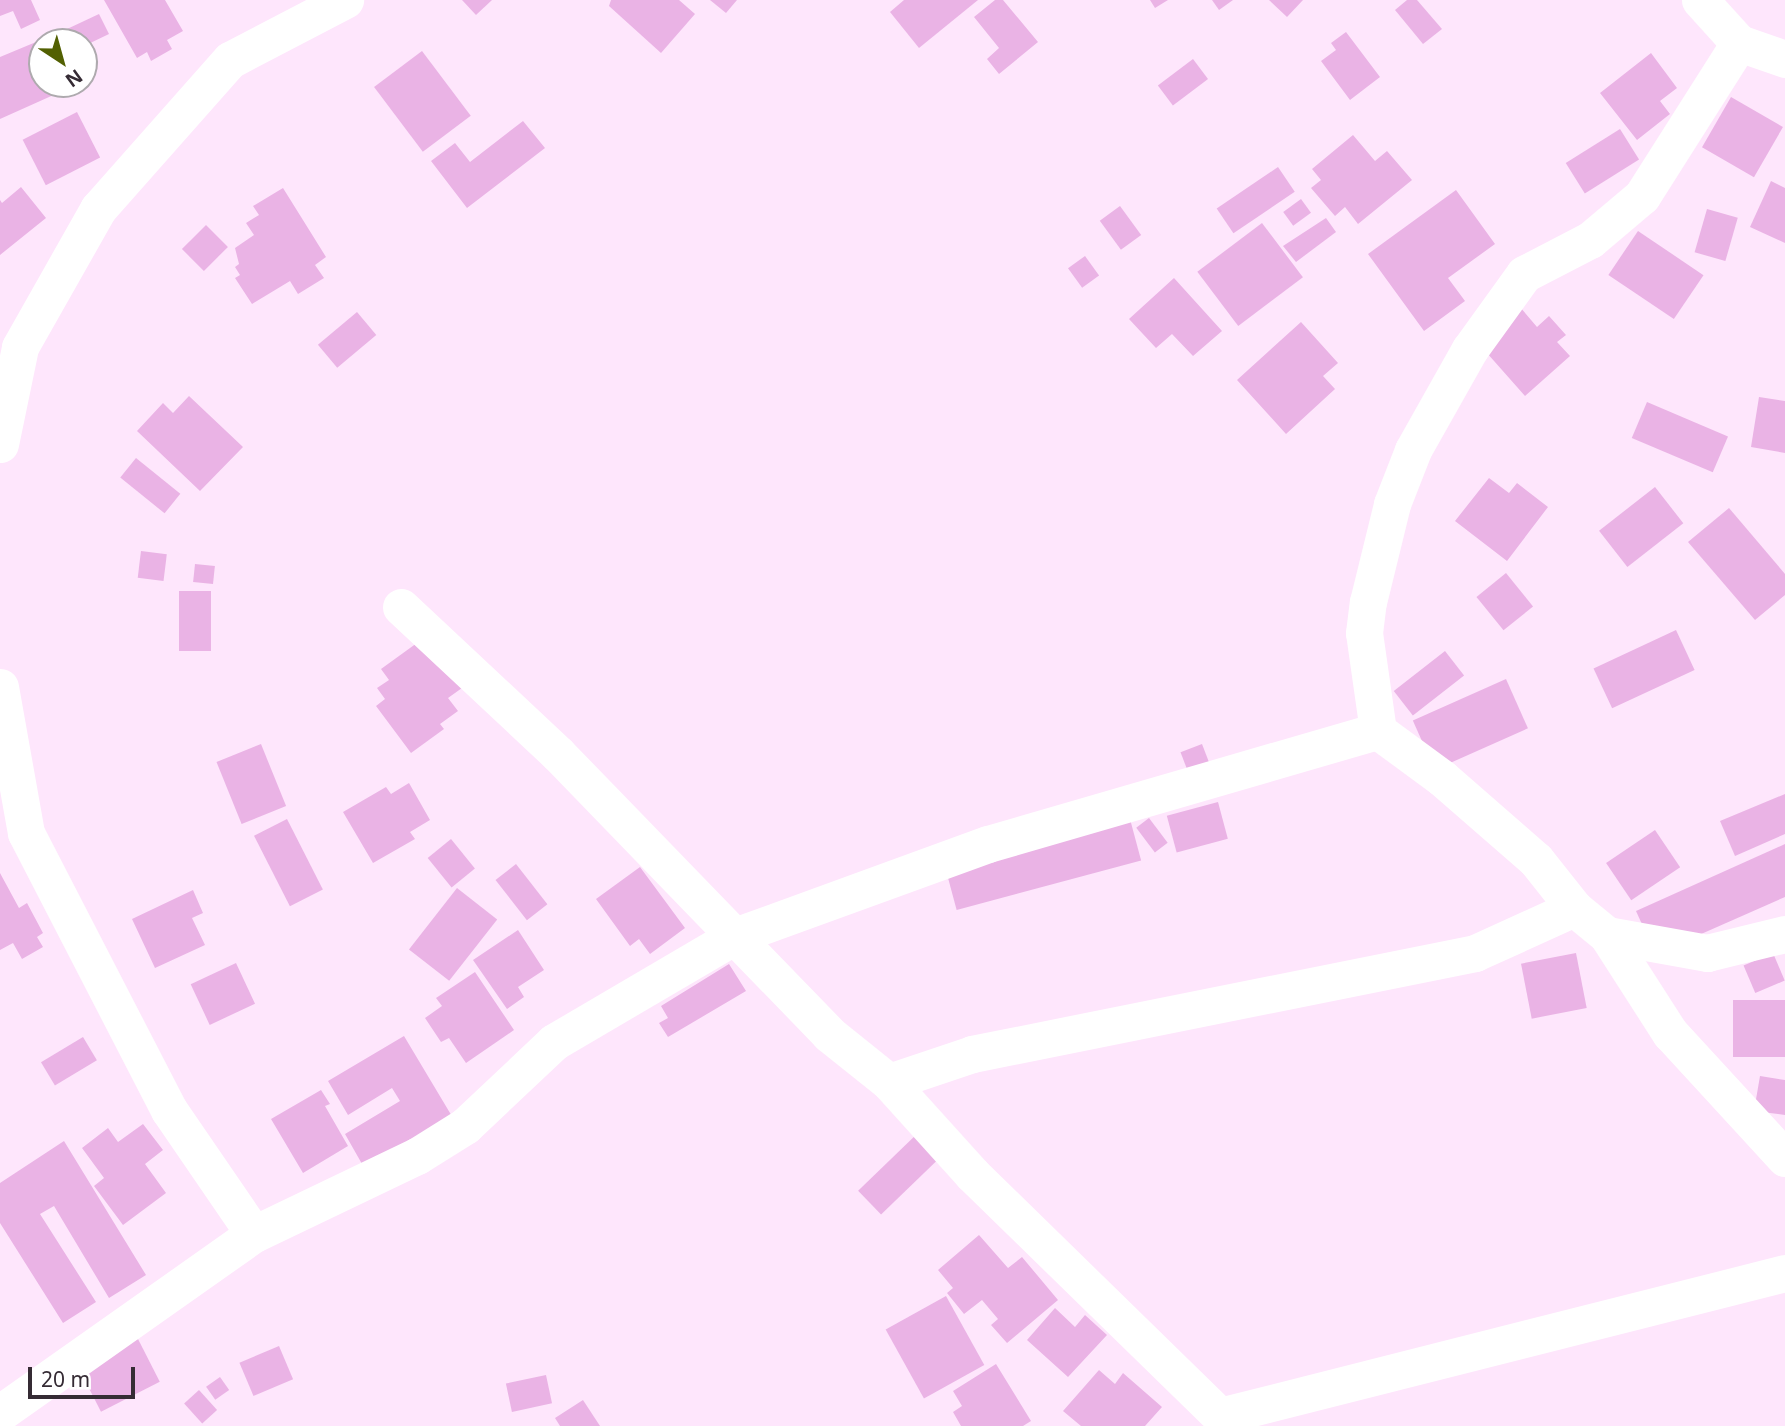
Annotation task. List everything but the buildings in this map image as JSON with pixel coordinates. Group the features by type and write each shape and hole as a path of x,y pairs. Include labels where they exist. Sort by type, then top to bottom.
{"street":[{"path":"0,444 20,347 98,209 230,60 345,0"},
{"path":"1700,0 1739,43 1785,59"},
{"path":"1739,43 1642,196 1590,240 1524,274 1470,349 1413,450 1392,504 1368,602 1364,633 1378,731 1442,778 1535,860 1574,908 1608,935 1670,1033 1785,1158"},
{"path":"401,607 558,754 829,1034 889,1082 972,1174 1225,1421 1785,1273"},
{"path":"0,687 26,833 169,1110 254,1234"},
{"path":"17,1414 254,1234 417,1156 465,1126 554,1042 735,936 988,844 1378,731"},
{"path":"889,1082 972,1054 1475,953 1574,908"},
{"path":"1608,935 1707,953 1785,934"}]}
